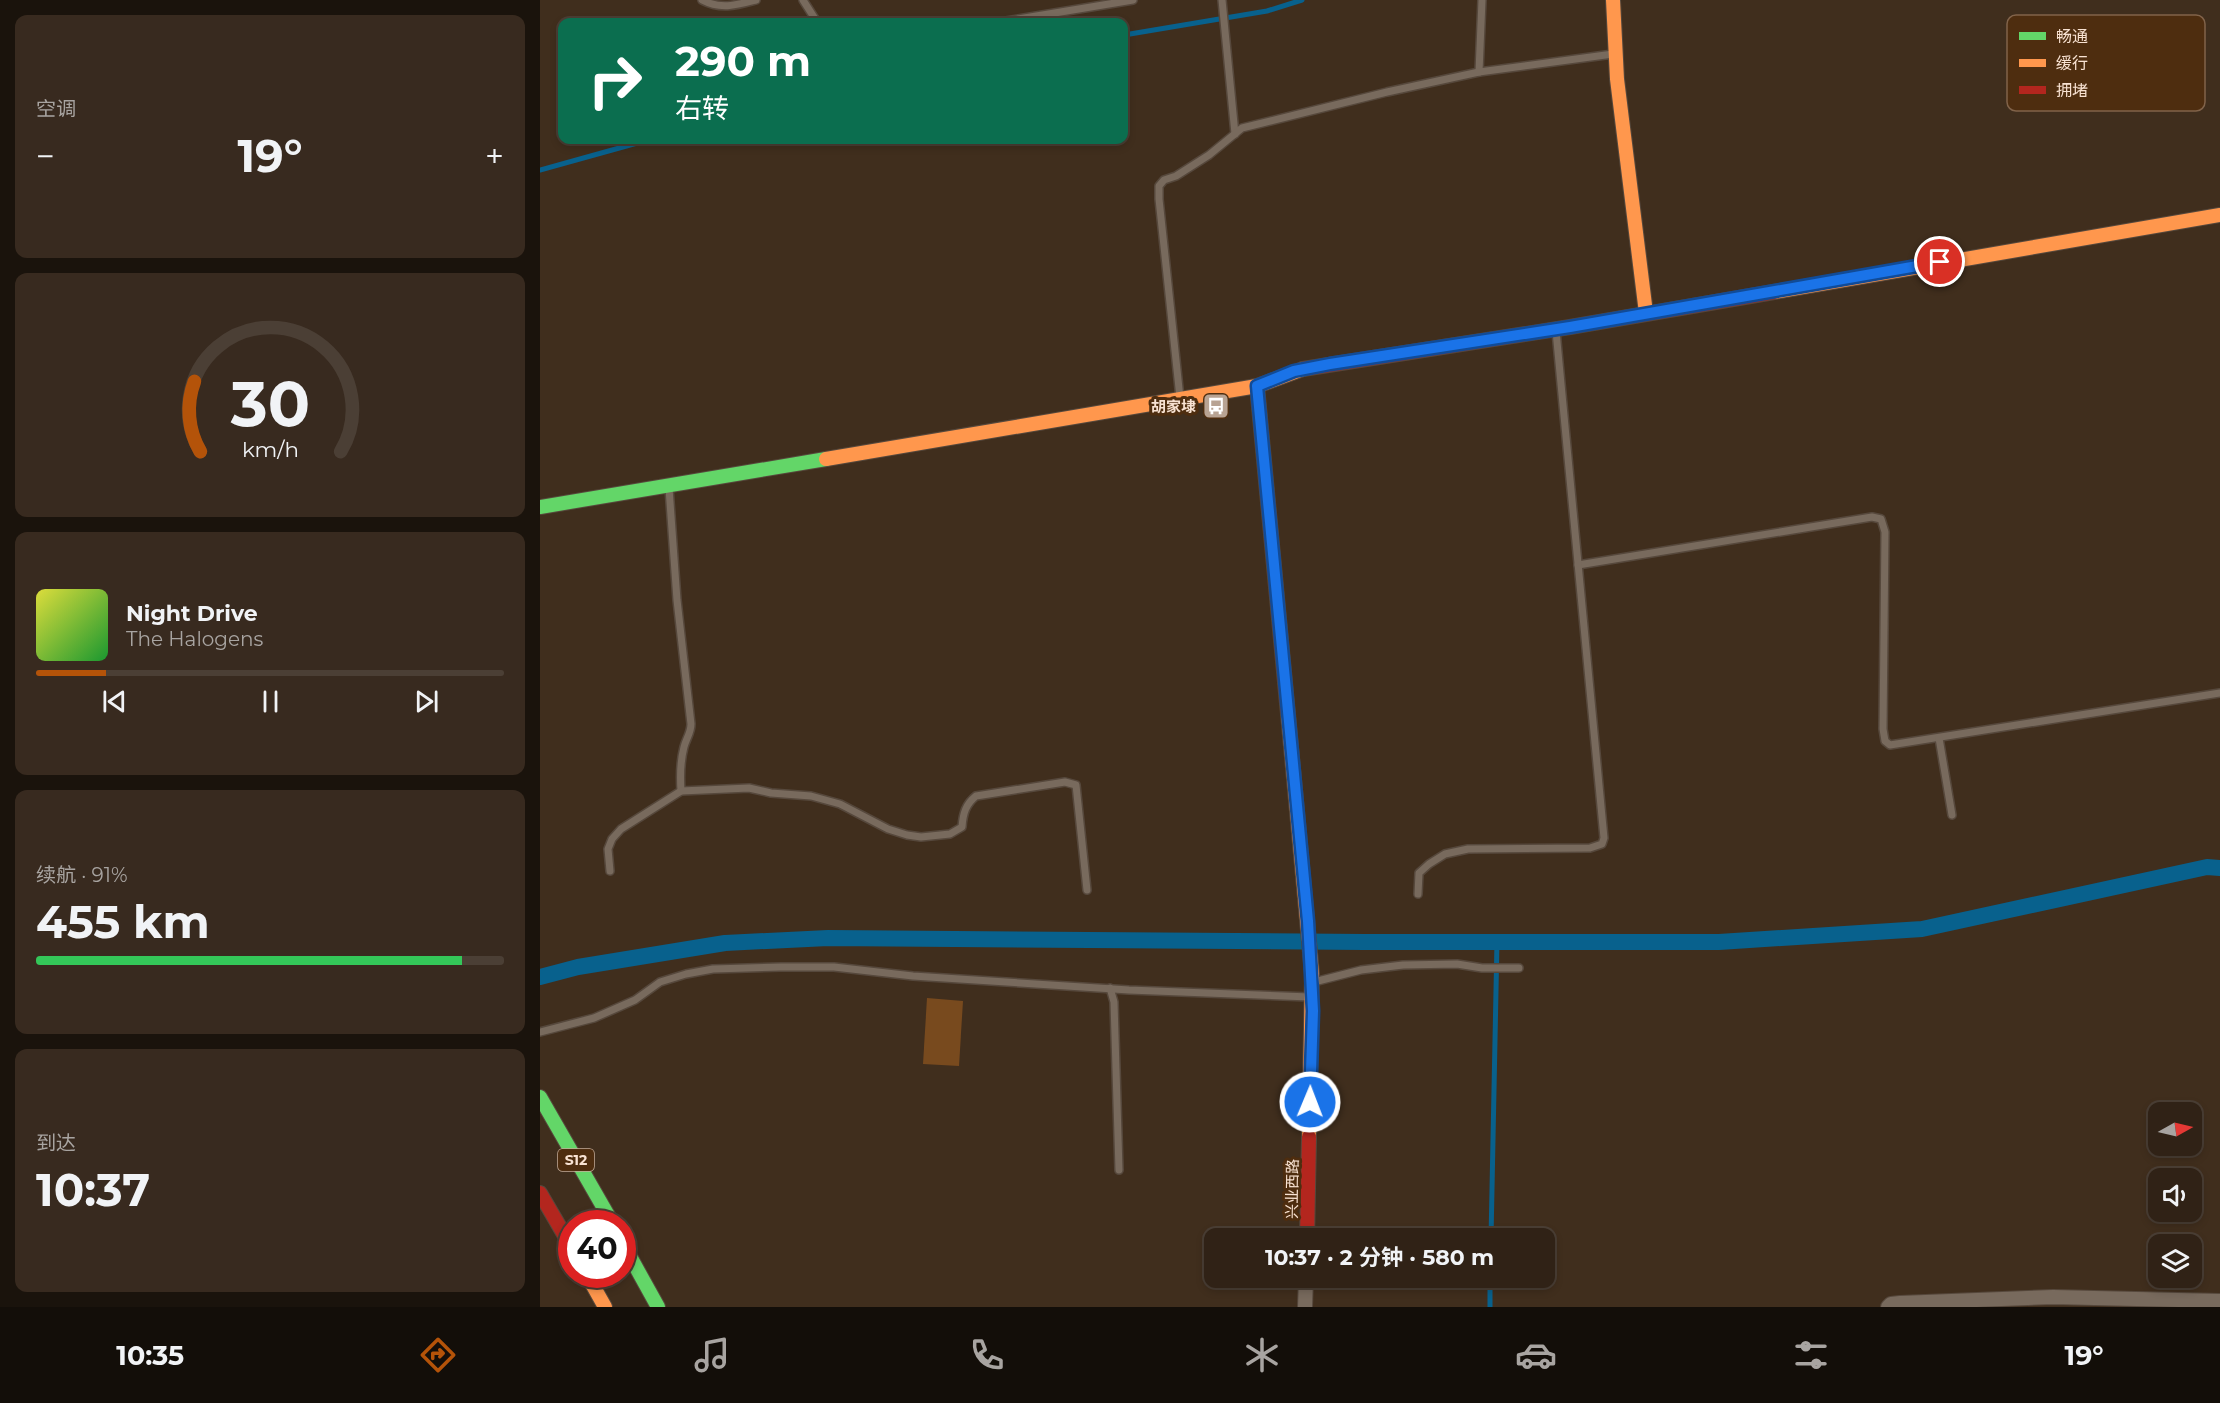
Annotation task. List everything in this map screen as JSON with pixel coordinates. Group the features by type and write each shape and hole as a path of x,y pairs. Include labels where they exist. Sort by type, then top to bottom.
{"main road":[{"path":"1613,0 1617,79 1646,313"},
{"path":"540,507 1180,400 1257,386 1294,371 1330,364 1556,329 2220,215"},
{"name":"兴业西路","path":"1257,386 1312,978 1307,1228"},
{"name":"S12","path":"540,1097 605,1210"},
{"path":"540,1192 558,1224"},
{"path":"636,1267 658,1307"},
{"path":"594,1288 605,1307"}],"street":[{"path":"1305,1307 1306,1288"},
{"path":"1888,1307 1891,1304 1900,1303 2054,1297 2220,1301"}],"lane":[{"path":"702,0 713,6 732,6 756,0"},
{"path":"803,0 814,18"},
{"path":"1024,18 1133,0"},
{"path":"1222,0 1235,134"},
{"path":"1479,72 1482,0"},
{"path":"1180,400 1159,186 1164,180 1176,176 1209,155 1242,128 1479,72 1616,54"},
{"path":"1418,894 1419,873 1445,854 1468,849 1590,848 1602,844 1604,838 1556,329"},
{"path":"669,486 677,600 691,724 691,733 684,746 680,775 681,791"},
{"path":"1578,565 1872,517 1881,519 1885,532 1883,729 1885,741 1890,745 2220,693"},
{"path":"1939,738 1952,816"},
{"path":"610,872 608,849 612,838 621,829 681,791 749,788 771,793 811,796 840,804 888,829 907,836 921,837 950,834 962,826 963,815 969,802 976,796 1065,782 1076,785 1087,890"},
{"path":"1312,978 1402,965 1456,964 1482,968 1519,968"},
{"path":"540,1032 594,1018 635,1000 660,982 713,969 834,967 913,976 1312,998"},
{"path":"1110,988 1114,1002 1119,1170"}],"shaded area":[{"path":"927,998 963,1001 959,1066 923,1064"}],"waterway":[{"path":"1128,34 1267,11 1302,0"},
{"path":"540,170 634,144"},
{"path":"540,977 578,967 725,943 828,938 1719,942 1922,929 2207,867 2220,868"},
{"path":"1491,1228 1497,941"},
{"path":"1490,1288 1490,1307"}],"traffic: fast":[{"path":"540,507 826,459"},
{"path":"540,1097 605,1210"},
{"path":"636,1267 658,1307"}],"traffic: slow":[{"path":"1613,0 1617,79 1646,313"},
{"path":"1774,292 2220,215"},
{"path":"826,459 1257,386 1303,369"},
{"path":"1288,714 1312,974 1309,1137"},
{"path":"594,1288 605,1307"}],"traffic: jam":[{"path":"1303,369 1774,292"},
{"path":"1257,386 1288,714"},
{"path":"1307,1228 1309,1137"},
{"path":"540,1193 558,1224"}],"place":[{"name":"胡家埭","path":"1216,406"}],"route":[{"path":"1310,1102 1312,974 1257,386 1294,371 1330,364 1570,327 1940,262"}]}
